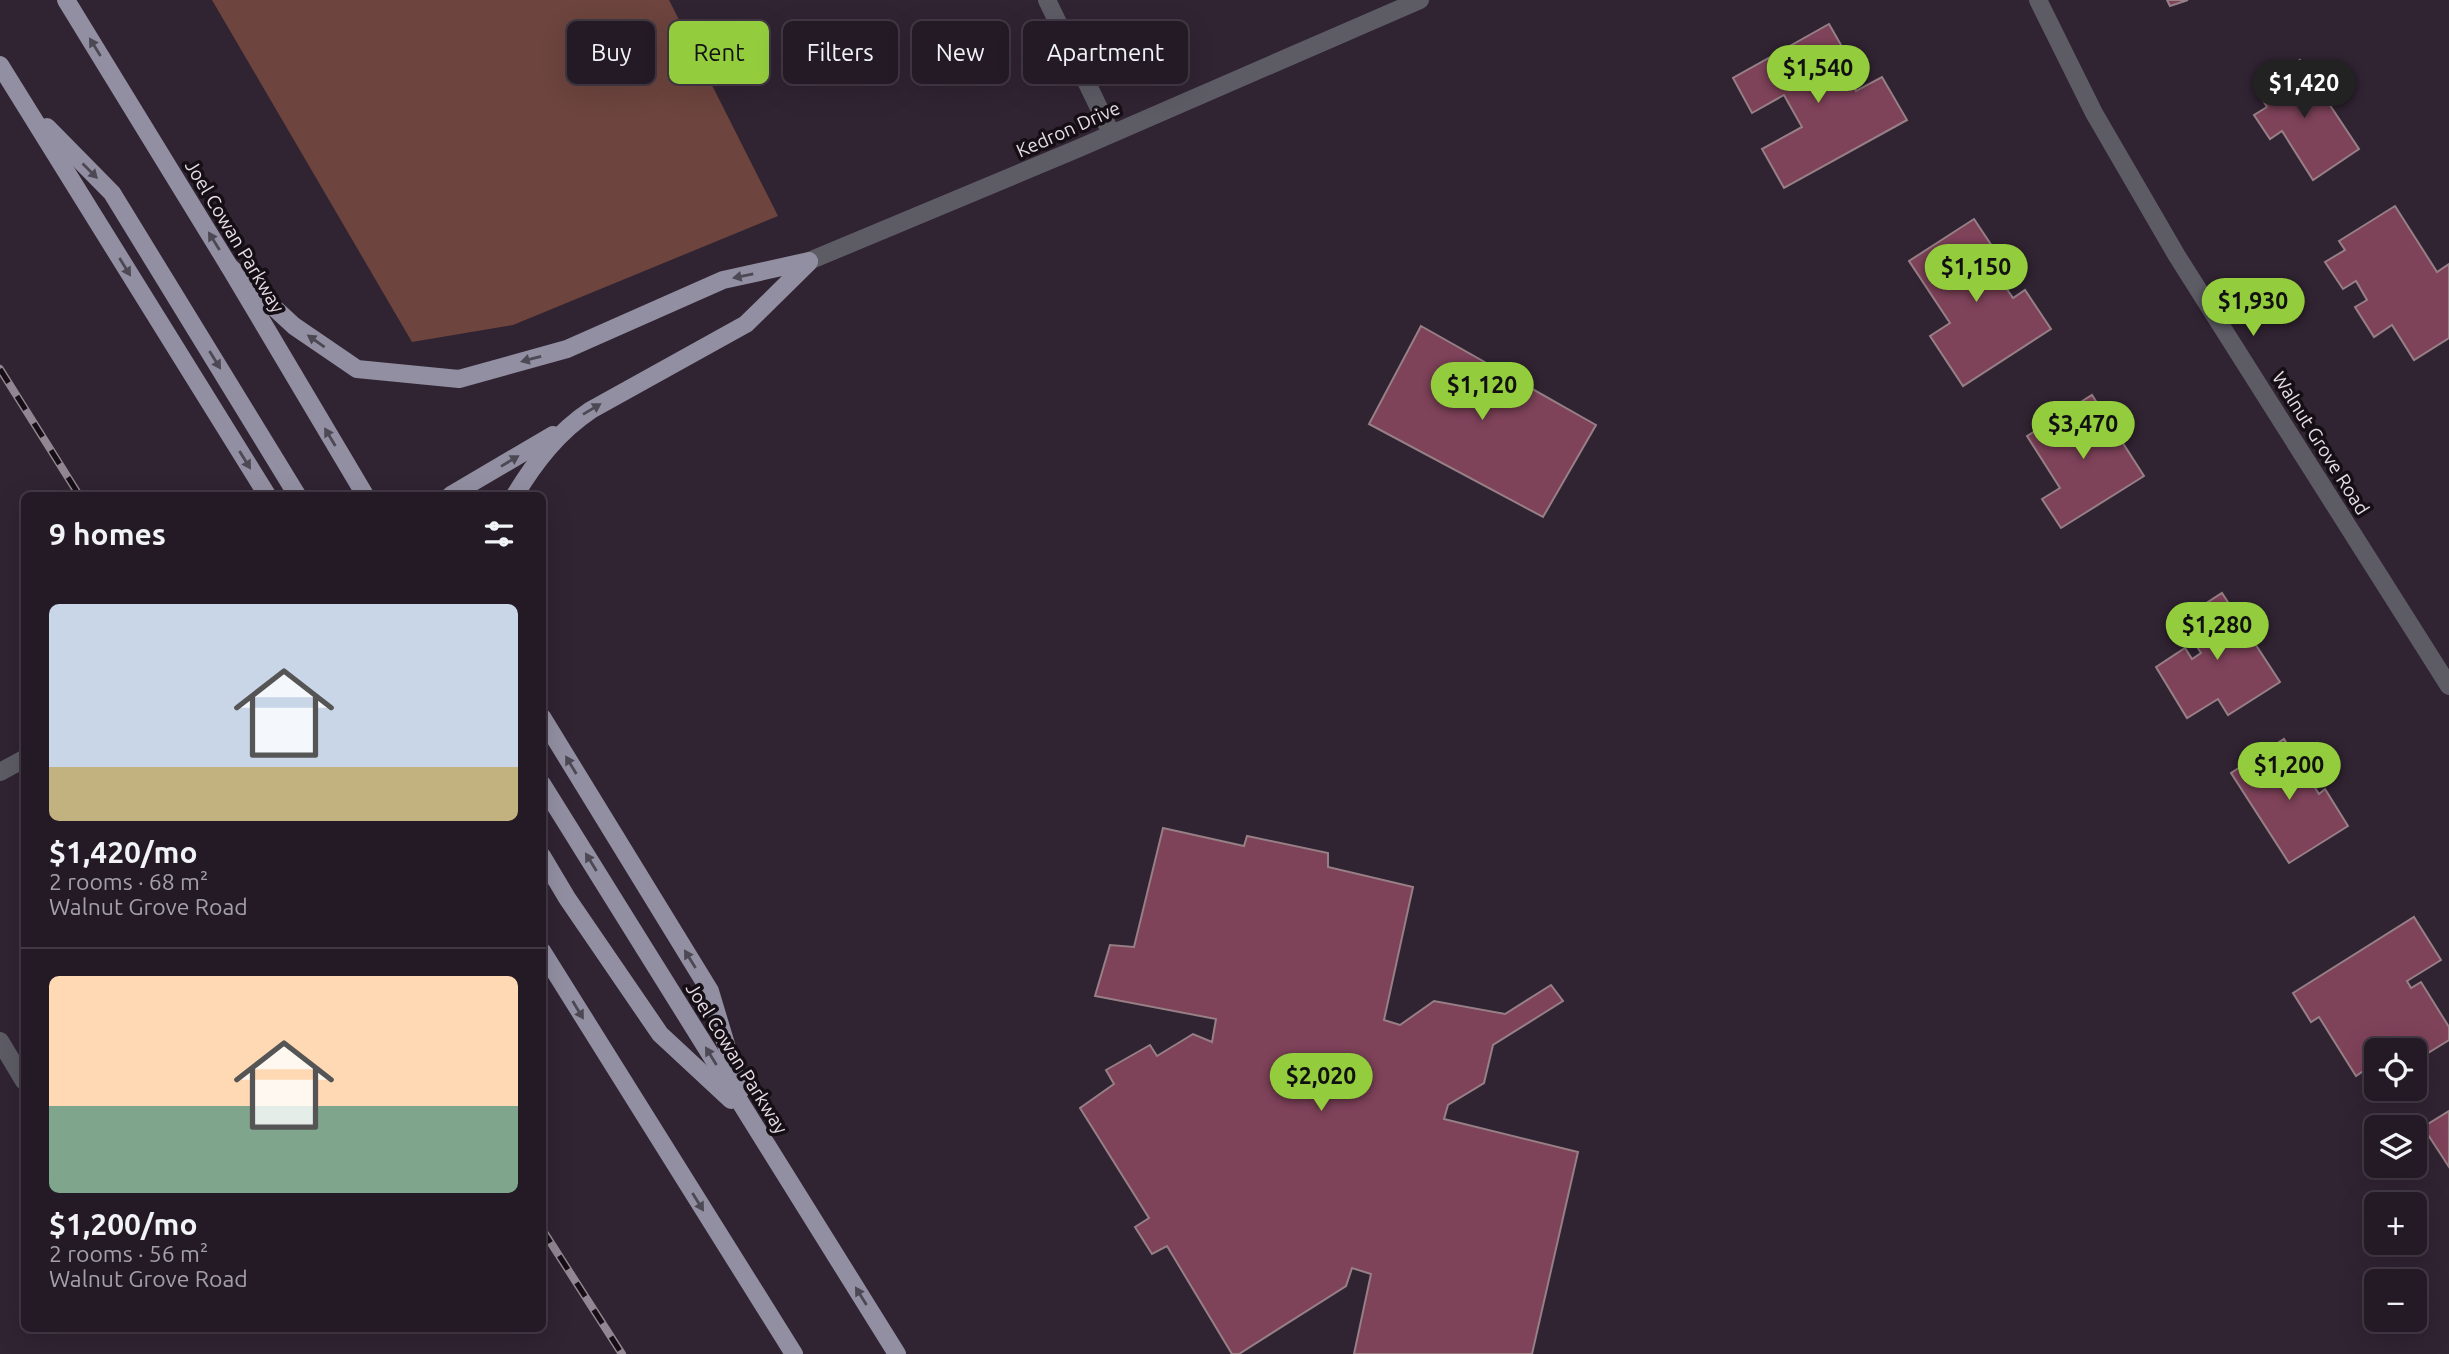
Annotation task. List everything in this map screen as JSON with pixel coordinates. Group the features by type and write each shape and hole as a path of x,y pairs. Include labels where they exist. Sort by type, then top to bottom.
{"main road":[{"name":"Joel Cowan Parkway","path":"66,0 363,492"},
{"path":"0,65 265,492"},
{"path":"25,105 112,193 296,492"},
{"path":"229,266 294,326 357,369 459,379 567,349 723,280 809,261"},
{"path":"456,492 591,410 746,324 809,261"},
{"path":"517,492 534,464 570,424"},
{"path":"546,724 709,991 747,1114"},
{"name":"Joel Cowan Parkway","path":"546,790 897,1354"},
{"path":"546,862 660,1034 747,1114"},
{"path":"546,957 794,1354"}],"street":[{"path":"1047,0 1111,133"},
{"name":"Kedron Drive","path":"809,261 1077,149 1420,0"},
{"name":"Walnut Grove Road","path":"2038,0 2094,113 2178,256 2449,687"},
{"path":"0,772 21,761"},
{"path":"0,1041 21,1077"}],"shaded area":[{"path":"212,0 669,0 680,21 669,21 669,84 711,84 778,216 513,325 412,342"}],"building":[{"path":"2167,0 2188,0 2170,6"},
{"path":"1829,24 1849,59 1841,64 1856,91 1882,77 1907,120 1784,188 1762,149 1802,127 1784,95 1752,113 1733,78"},
{"path":"2300,60 2359,149 2313,180 2282,131 2270,139 2254,115 2267,107 2256,89"},
{"path":"2395,206 2437,272 2449,264 2449,338 2414,360 2392,325 2374,337 2355,307 2367,300 2356,281 2343,289 2325,262 2345,250 2339,241"},
{"path":"1974,219 2010,273 2000,279 2013,298 2025,290 2051,329 1963,386 1930,336 1950,323 1909,261"},
{"path":"1421,326 1596,425 1543,517 1369,424"},
{"path":"2092,395 2144,476 2061,528 2042,499 2060,488 2027,436"},
{"path":"2222,593 2280,682 2228,715 2218,699 2187,718 2156,667 2185,648 2192,659 2201,653 2180,620"},
{"path":"2284,739 2319,794 2325,789 2348,826 2289,863 2231,773"},
{"path":"1163,828 1244,846 1247,836 1328,853 1328,867 1413,887 1384,1020 1400,1025 1434,1001 1505,1014 1551,985 1563,1001 1493,1045 1484,1083 1448,1105 1444,1119 1578,1152 1532,1354 1354,1354 1371,1274 1352,1268 1346,1286 1239,1354 1232,1354 1167,1246 1152,1254 1135,1227 1149,1218 1080,1108 1114,1084 1106,1070 1150,1045 1157,1056 1193,1034 1212,1042 1216,1019 1095,996 1110,945 1134,947"},
{"path":"2414,917 2441,960 2407,981 2411,988 2421,982 2449,1027 2449,1040 2427,1054 2427,1038 2364,1038 2364,1070 2356,1076 2319,1017 2311,1022 2293,993"},
{"path":"2449,1111 2449,1167 2427,1133 2427,1125"}],"railway":[{"path":"0,369 77,492"},
{"path":"546,1235 622,1354"}]}
